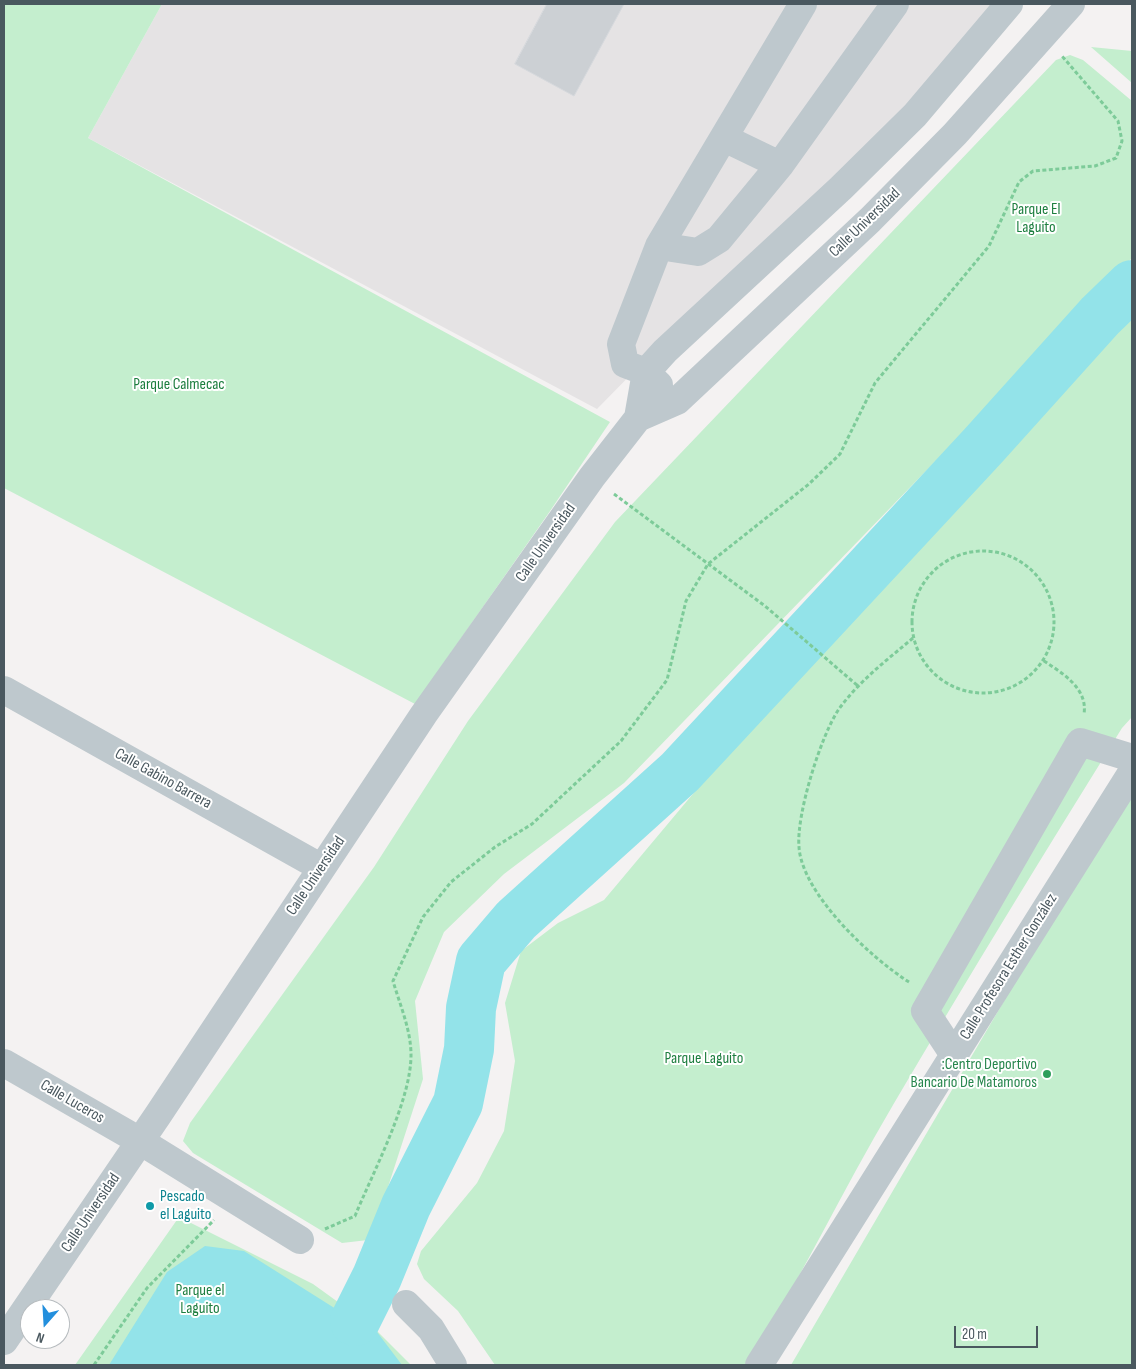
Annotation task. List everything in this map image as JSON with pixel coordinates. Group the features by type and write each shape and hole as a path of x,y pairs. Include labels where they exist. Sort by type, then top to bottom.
{"street":[{"path":"677,401 646,372 626,364 621,344 659,246 803,4"},
{"path":"659,246 698,252 719,239 780,165 895,4"},
{"path":"646,372 665,351 841,188 914,115 1010,4"},
{"name":"Calle Universidad","path":"638,418 677,401 870,220 954,134 1071,4"},
{"path":"724,138 780,165"},
{"path":"841,188 870,220"},
{"name":"Calle Universidad","path":"4,1341 140,1141 424,714 592,477 638,418 646,372"},
{"name":"Calle Gabino Barrera","path":"4,690 322,868"},
{"path":"954,1055 925,1010 1080,742 1132,758"},
{"name":"Calle Profesora Esther González","path":"759,1365 1132,772"},
{"name":"Calle Luceros","path":"4,1063 140,1141 300,1240"},
{"path":"406,1304 431,1330 453,1365"}],"path":[{"path":"300,1240 355,1216 399,1110 408,1084 411,1055 408,1034 393,981 423,917 452,882 496,847 532,824 620,741 667,680 686,601 708,564 809,484 840,454 875,383 989,246 1019,182 1033,172 1095,166 1116,158 1122,141 1118,121 1043,35"},
{"path":"592,477 764,606 858,686"},
{"path":"967,552 995,552 1021,562 1042,581 1053,606 1054,635 1044,661 1024,680 999,692 971,692 945,682 924,663 913,638 912,610 922,584 942,564 967,552"},
{"path":"913,638 858,686 838,711 806,792 798,847 809,882 847,930 889,969 933,997"},
{"path":"1044,661 1071,680 1085,705 1080,742"},
{"path":"94,1365 148,1288 216,1217"}],"shaded area":[{"path":"162,4 996,4 917,99 653,352 597,409 88,138"}],"green space":[{"name":"Parque Calmecac","path":"4,4 162,4 88,138 610,422 415,704 4,488"},
{"path":"1091,47 1132,51 1132,83"},
{"name":"Parque El Laguito","path":"1070,55 1083,60 1132,101 1132,258 624,783 504,874 444,932 415,1001 423,1079 376,1224 368,1240 342,1243 193,1153 183,1141 190,1123 374,867 468,721 615,522 1056,60"},
{"name":"Parque Laguito","path":"1132,305 1132,717 1122,728 1006,916 874,1137 748,1365 495,1365 458,1311 424,1279 417,1264 421,1251 477,1183 504,1131 515,1061 505,1003 521,951 558,923 604,900 858,597 956,505 1041,415"},
{"name":":Centro Deportivo Bancario De Matamoros","path":"1132,782 1132,1365 791,1365"},
{"name":"Parque el Laguito","path":"179,1217 313,1284 374,1328 411,1365 75,1365"}],"water":[{"name":"Parque el Laguito","path":"205,1246 244,1251 355,1321 374,1328 402,1365 109,1365 167,1272"}],"building":[{"path":"547,4 624,4 574,96 515,64"}],"waterway":[{"path":"355,1321 377,1277 406,1206 458,1103 469,1049 471,1008 481,961 516,920 680,772 983,446 1100,316 1132,285"}],"place":[{"name":":Centro Deportivo Bancario De Matamoros","path":"1047,1074"},
{"name":"Pescado el Laguito","path":"150,1206"}]}
